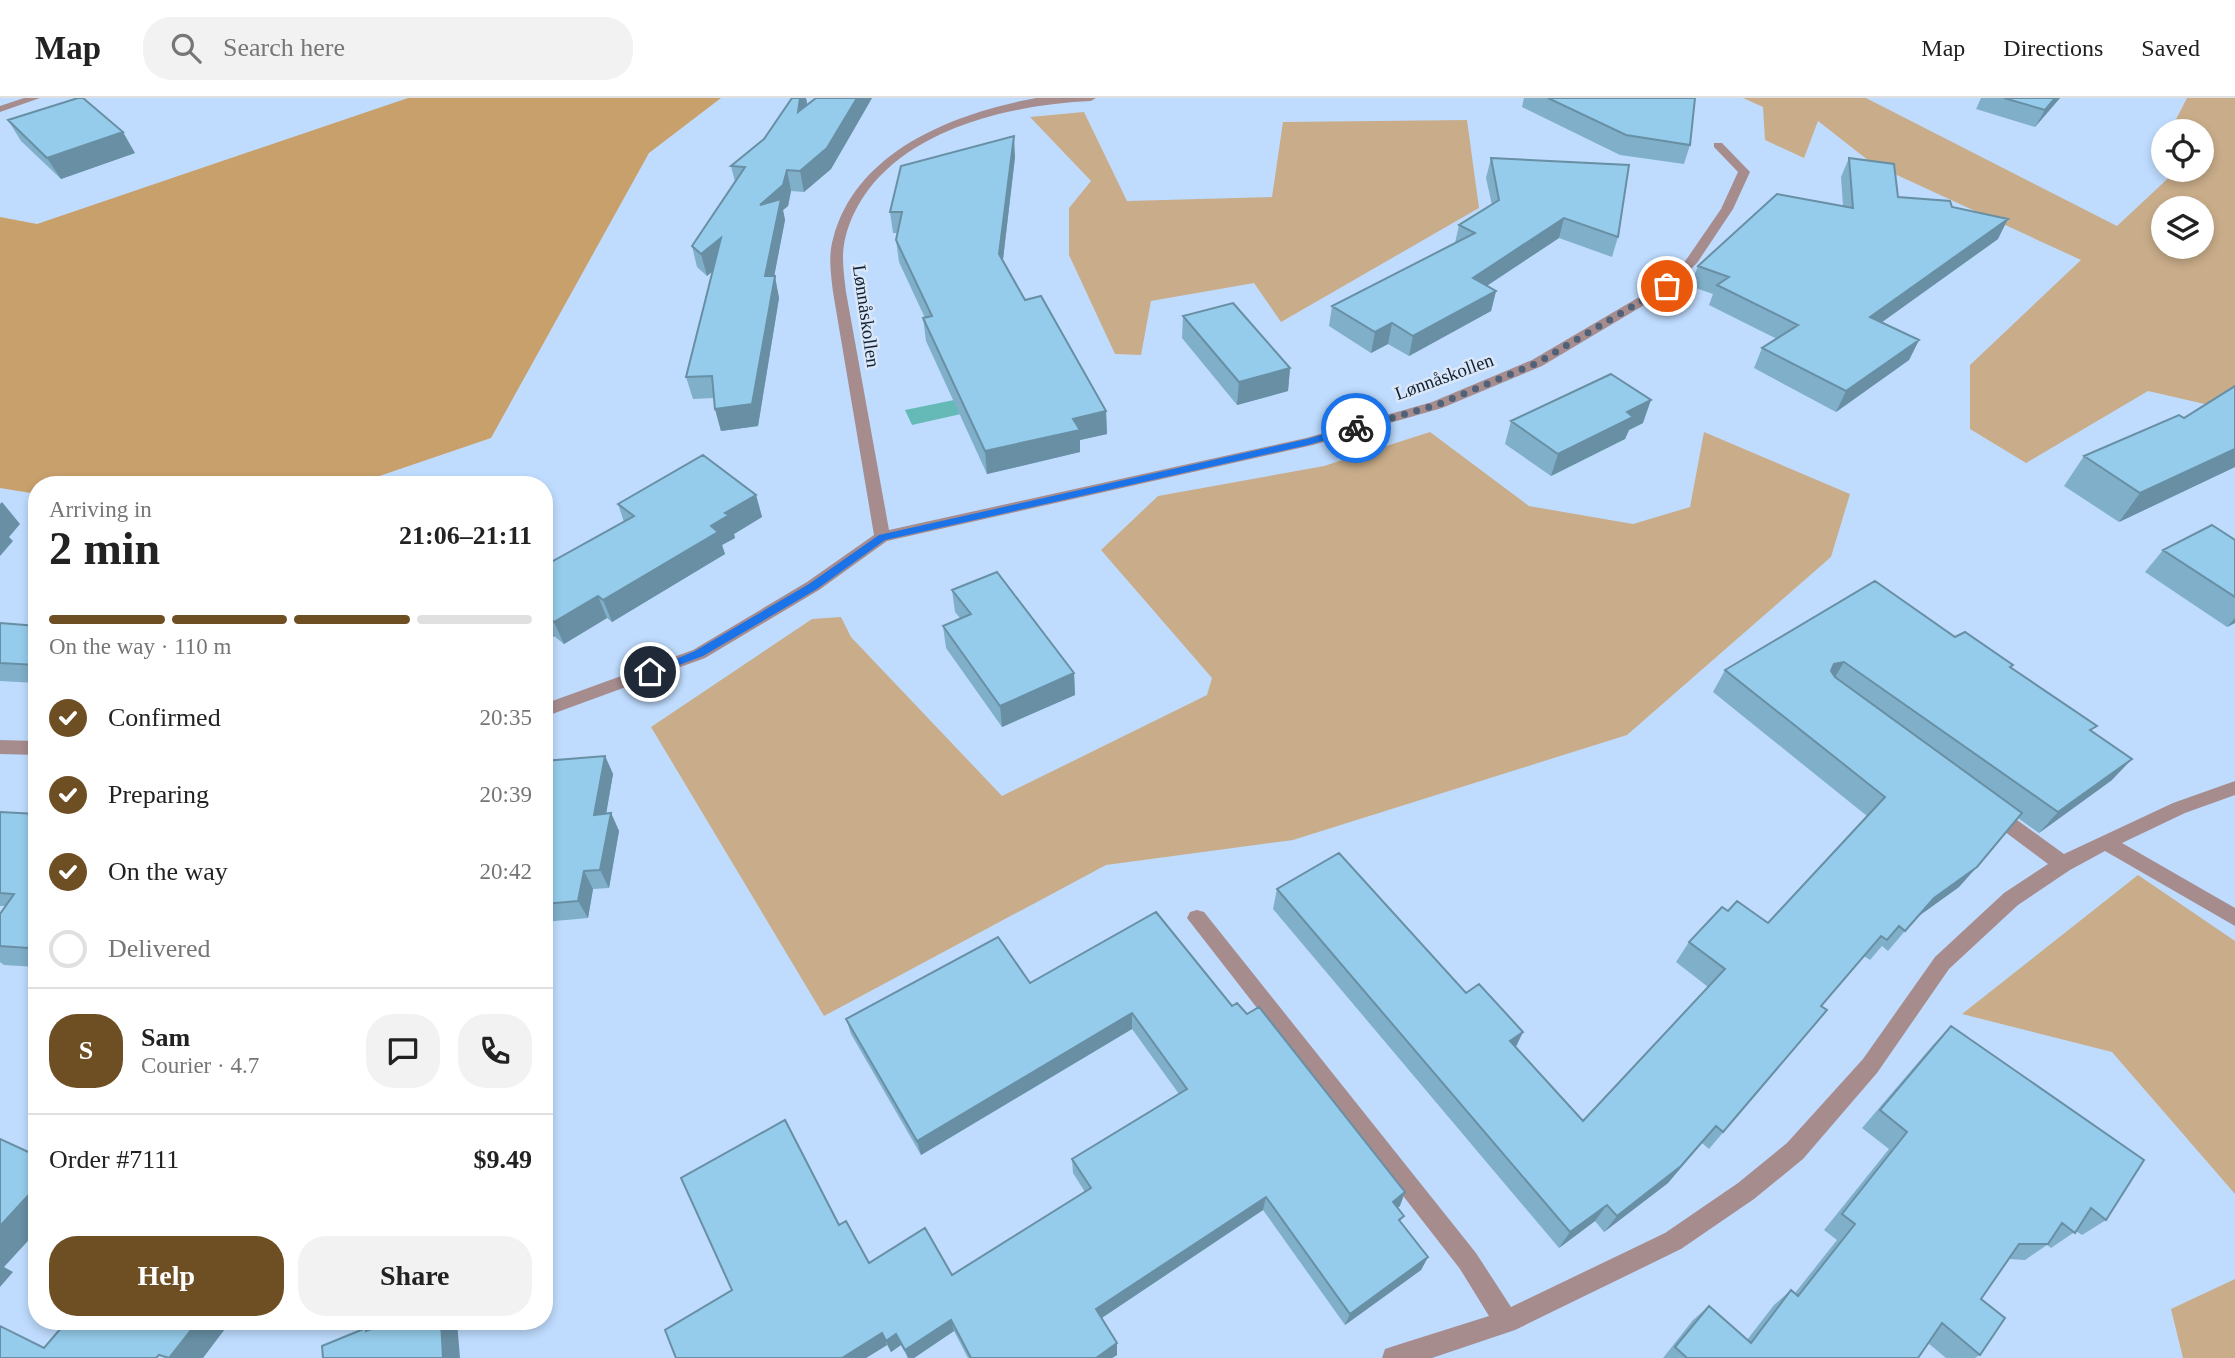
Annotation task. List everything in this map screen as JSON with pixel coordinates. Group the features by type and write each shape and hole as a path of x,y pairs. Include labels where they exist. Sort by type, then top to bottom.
{"street":[{"path":"0,109 35,98"},
{"name":"Lønnåskollen","path":"882,537 839,294 838,239 856,195 886,163 937,132 978,116 1034,102 1091,98"},
{"name":"Lønnåskollen","path":"553,707 699,653 813,586 882,537 1308,442 1437,405 1537,363 1667,286 1691,263 1727,209 1744,172 1718,145"},
{"path":"0,747 28,748"},
{"path":"1394,1358 1443,1351 1673,1241 1746,1191 1795,1151 1870,1066 1942,963 2011,899 2063,864 2105,842 2179,808 2235,788"},
{"path":"1973,799 2063,864"},
{"path":"2105,842 2235,918"},
{"path":"1197,918 1468,1261 1507,1322"}],"shaded area":[{"path":"408,98 721,98 649,153 491,438 379,476 28,476 28,493 0,488 0,217 37,224"},
{"path":"1743,98 1866,98 2117,226 2164,182 2214,182 2214,119 2176,119 2187,98 2235,98 2235,411 2148,391 2026,463 1970,429 1970,365 2081,260 1873,164 1818,121 1804,158 1765,140 1763,107"},
{"path":"1084,112 1127,201 1272,197 1283,122 1467,120 1479,208 1281,322 1254,283 1151,301 1141,355 1115,354 1069,255 1069,208 1091,181 1030,117"},
{"path":"954,400 961,414 912,425 905,410"},
{"path":"1430,432 1529,506 1633,524 1690,507 1704,432 1850,494 1831,557 1627,735 1293,840 1106,865 824,1016 651,727 812,619 841,617 851,637 1002,796 1207,695 1212,678 1101,550 1158,496 1324,466"},
{"path":"2138,875 2235,941 2235,1194 2112,1052 1962,1014"},
{"path":"2235,1279 2235,1358 2183,1358 2171,1309"}],"building":[{"path":"83,98 123,132 47,158 8,120"},
{"path":"792,98 800,98 798,112 816,98 857,98 827,148 800,171 787,170 783,185 760,205 781,199 765,276 775,276 752,404 715,409 712,376 686,377 721,238 701,254 692,246 745,167 731,166 764,139"},
{"path":"1548,98 1695,98 1690,145 1626,135"},
{"path":"2004,98 2055,98 2045,110"},
{"path":"1014,136 999,254 1025,300 1041,296 1106,411 1073,419 1080,430 985,451 923,318 932,316 896,240 902,212 890,212 901,166"},
{"path":"1491,158 1629,165 1618,237 1564,218 1473,278 1496,291 1413,336 1392,323 1375,332 1332,306 1475,233 1459,225 1499,200"},
{"path":"1849,158 1894,164 1898,197 1950,201 1952,207 2008,219 1870,317 1919,340 1846,391 1762,348 1798,325 1717,285 1729,277 1698,266 1777,194 1853,208"},
{"path":"1233,303 1290,368 1239,382 1183,316"},
{"path":"1611,374 1651,400 1627,412 1633,417 1558,454 1511,421"},
{"path":"2235,386 2235,449 2140,493 2084,456 2179,415 2184,418"},
{"path":"703,455 756,495 725,513 729,515 711,526 718,532 603,600 598,596 554,622 553,561 634,516 618,504"},
{"path":"2212,525 2235,540 2235,597 2163,550"},
{"path":"997,572 1074,673 1000,706 943,626 971,614 952,590"},
{"path":"1875,581 1955,637 1965,632 2013,665 2010,667 2097,726 2090,730 2132,759 2058,812 1844,662 1834,664 1831,671 1835,677 2022,813 1977,867 1934,898 1905,931 1899,926 1887,940 1881,936 1821,1006 1827,1010 1723,1132 1716,1126 1681,1166 1617,1216 1607,1205 1570,1232 1277,889 1339,853 1466,993 1479,984 1523,1032 1510,1041 1583,1121 1725,969 1689,942 1722,907 1728,911 1737,901 1768,923 1885,797 1725,670"},
{"path":"0,623 28,625 28,665 0,663"},
{"path":"605,756 594,815 611,813 600,870 584,871 578,901 553,903 553,760"},
{"path":"0,812 28,814 28,948 0,946 0,914 14,894 0,893"},
{"path":"1156,912 1232,1006 1237,1003 1247,1014 1259,1007 1405,1192 1393,1202 1404,1216 1399,1220 1428,1257 1350,1314 1266,1197 1096,1309 1117,1343 1096,1358 971,1358 951,1320 905,1350 896,1334 886,1341 882,1333 842,1358 676,1358 665,1330 732,1290 681,1178 785,1120 839,1225 846,1221 869,1263 925,1228 952,1275 1091,1188 1072,1159 1187,1089 1132,1013 917,1141 846,1019 998,937 1030,983"},
{"path":"1951,1026 2144,1160 2106,1220 2091,1208 2075,1233 2062,1223 2048,1244 2019,1244 1981,1299 2005,1318 1980,1355 1942,1323 1918,1358 1687,1358 1675,1347 1709,1306 1751,1343 1791,1290 1798,1296 1855,1224 1842,1214 1907,1132 1880,1110"},
{"path":"0,1139 28,1152 28,1196 0,1226"},
{"path":"0,1326 44,1348 59,1330 191,1330 169,1358 159,1355 156,1358 0,1358"},
{"path":"361,1330 441,1330 443,1358 323,1358 322,1346"}],"way so far":[{"path":"1356,428 1437,405 1537,363 1667,286"}],"route":[{"path":"650,672 699,653 813,586 882,537 1308,442 1356,428"}]}
